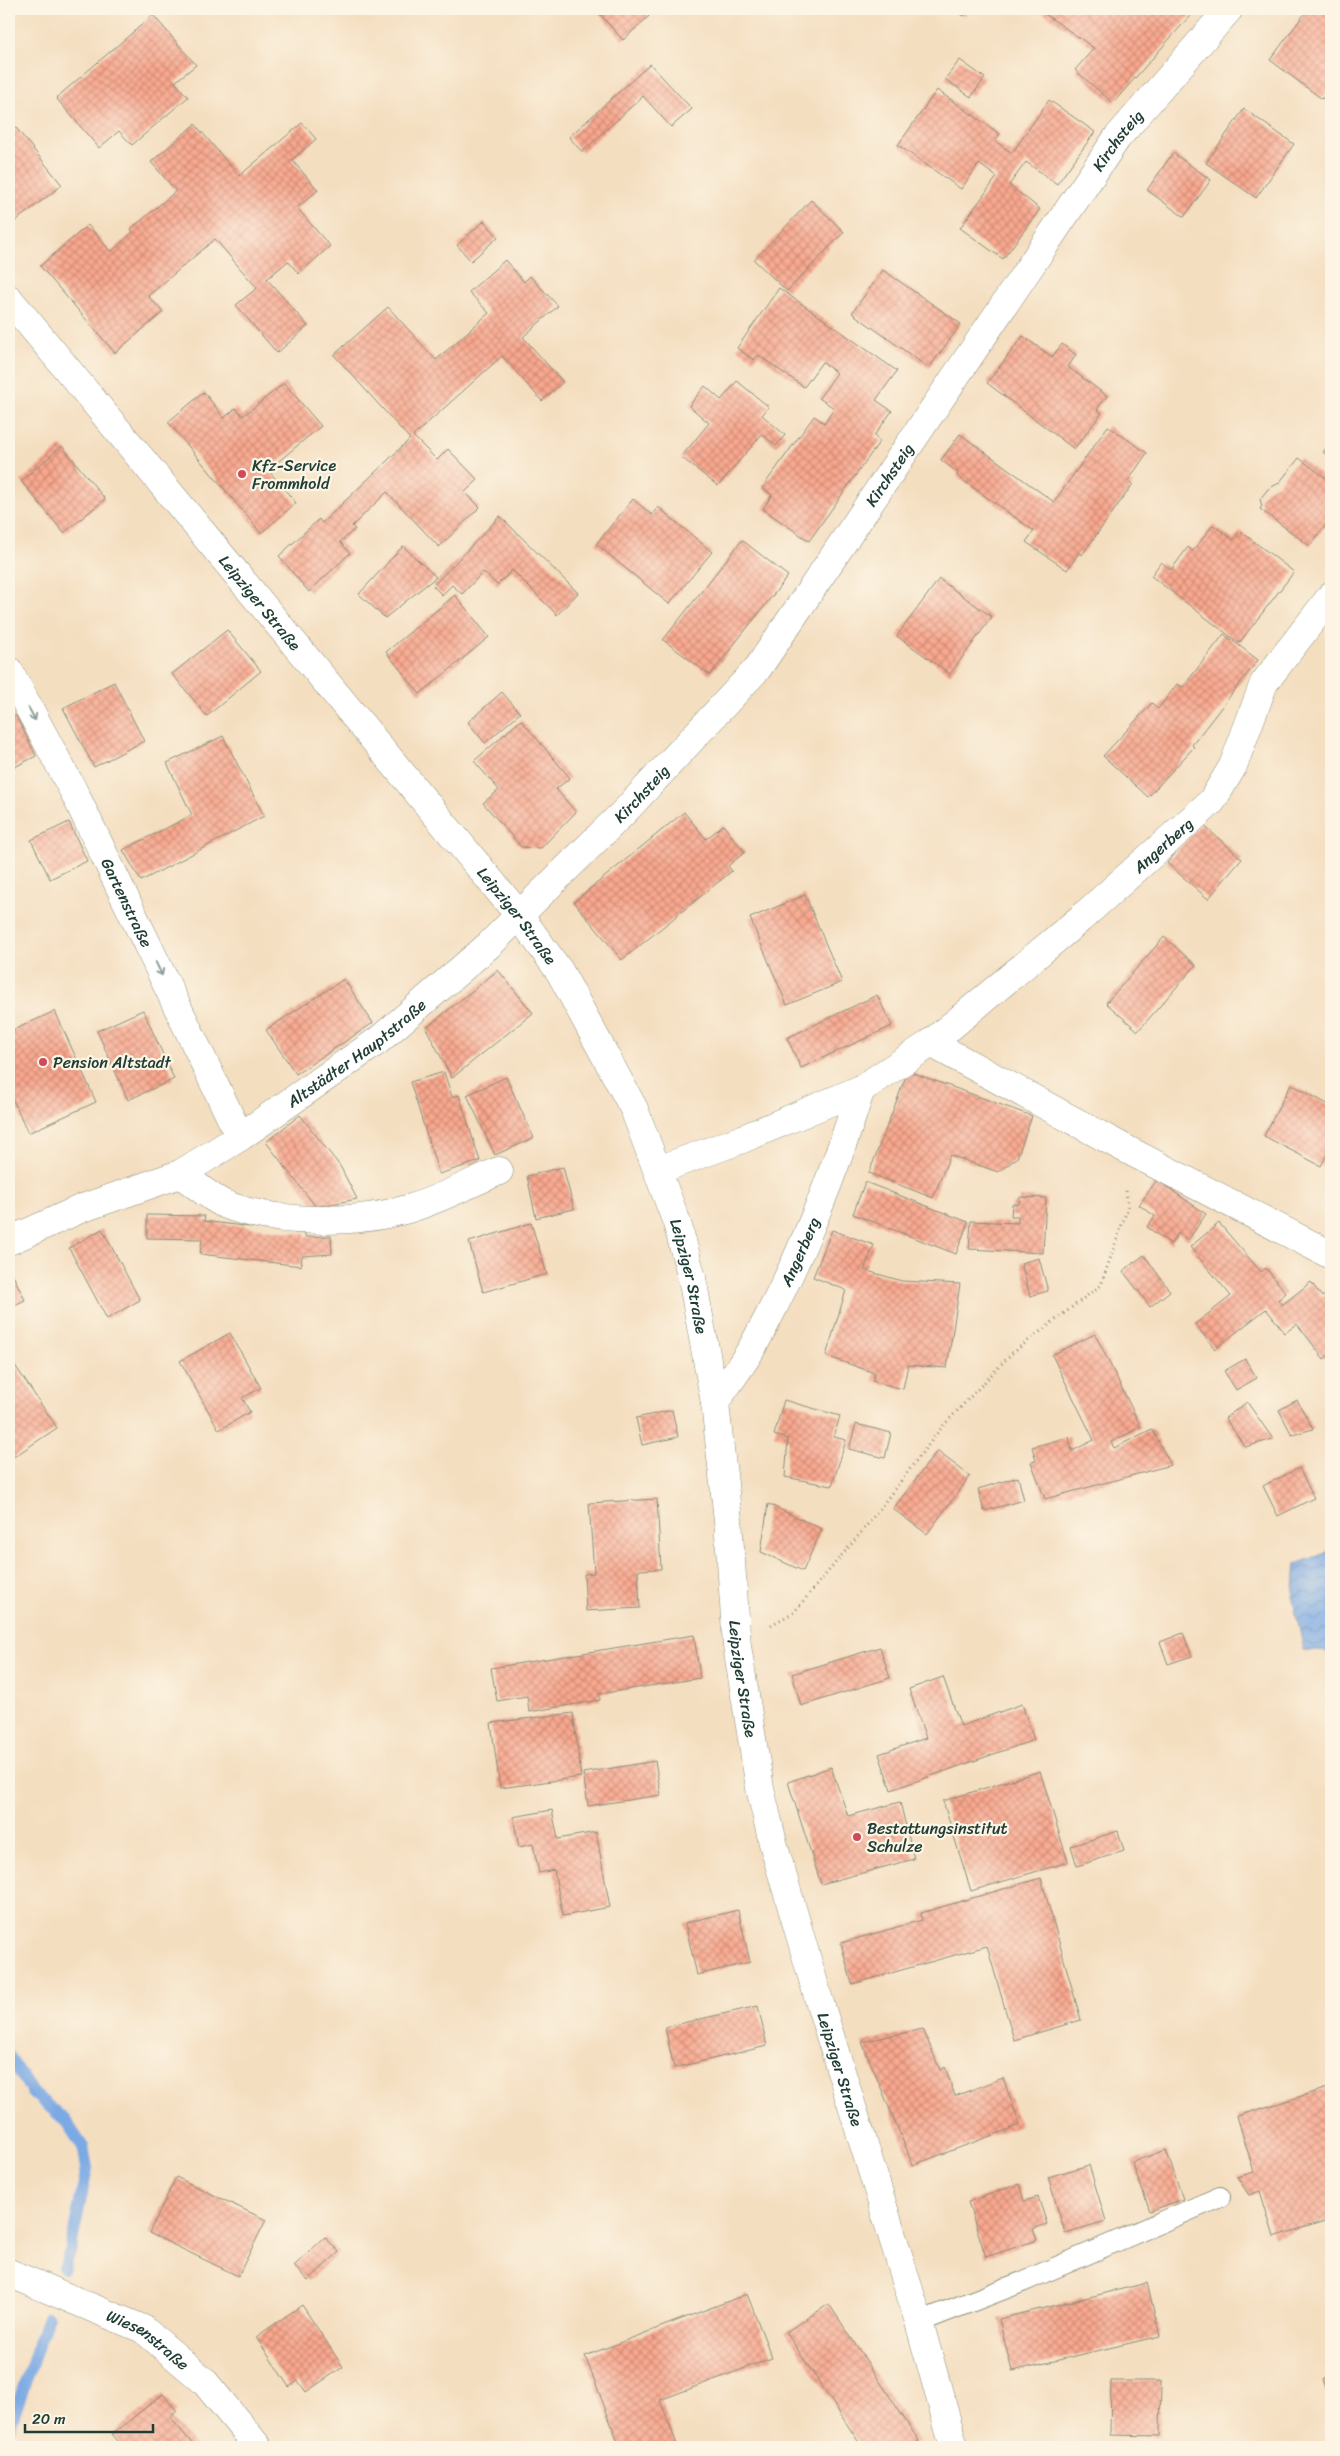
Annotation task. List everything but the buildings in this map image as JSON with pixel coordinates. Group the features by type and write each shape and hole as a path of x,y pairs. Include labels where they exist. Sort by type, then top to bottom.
{"street":[{"name":"Kirchsteig","path":"519,915 626,810 758,668 1117,138 1229,9"},
{"name":"Leipziger Straße","path":"9,298 519,915 560,972 634,1109 677,1223 692,1278 715,1403 728,1520 737,1646 751,1740 773,1843 818,1997 919,2322 954,2447"},
{"name":"Angerberg","path":"658,1170 740,1140 861,1089 931,1043 1080,919 1212,801 1233,766 1264,683 1331,596"},
{"name":"Gartenstraße","path":"9,671 73,790 240,1137"},
{"name":"Altstädter Hauptstraße","path":"9,1241 80,1209 180,1174 240,1137 379,1040 489,945 519,915"},
{"path":"931,1043 1122,1147 1331,1255"},
{"name":"Angerberg","path":"715,1403 752,1348 784,1287 842,1151 861,1089"},
{"path":"180,1174 223,1203 265,1214 315,1220 359,1219 412,1208 499,1171"},
{"name":"Wiesenstraße","path":"9,2273 143,2329 204,2381 258,2447"}],"lane":[{"path":"919,2322 1022,2282 1220,2197"}],"path":[{"path":"737,1646 794,1612 864,1529 942,1427 1011,1354 1101,1285 1128,1207 1122,1147"}],"water":[{"path":"1331,1551 1331,1652 1304,1650 1293,1599 1296,1564"}],"waterway":[{"path":"9,2056 33,2093 65,2120 83,2147 87,2168 70,2252 64,2268"},
{"path":"9,2429 48,2317"}],"place":[{"name":"Kfz-Service Frommhold","path":"242,474"},
{"name":"Pension Altstadt","path":"43,1062"},
{"name":"Bestattungsinstitut Schulze","path":"857,1837"}]}
